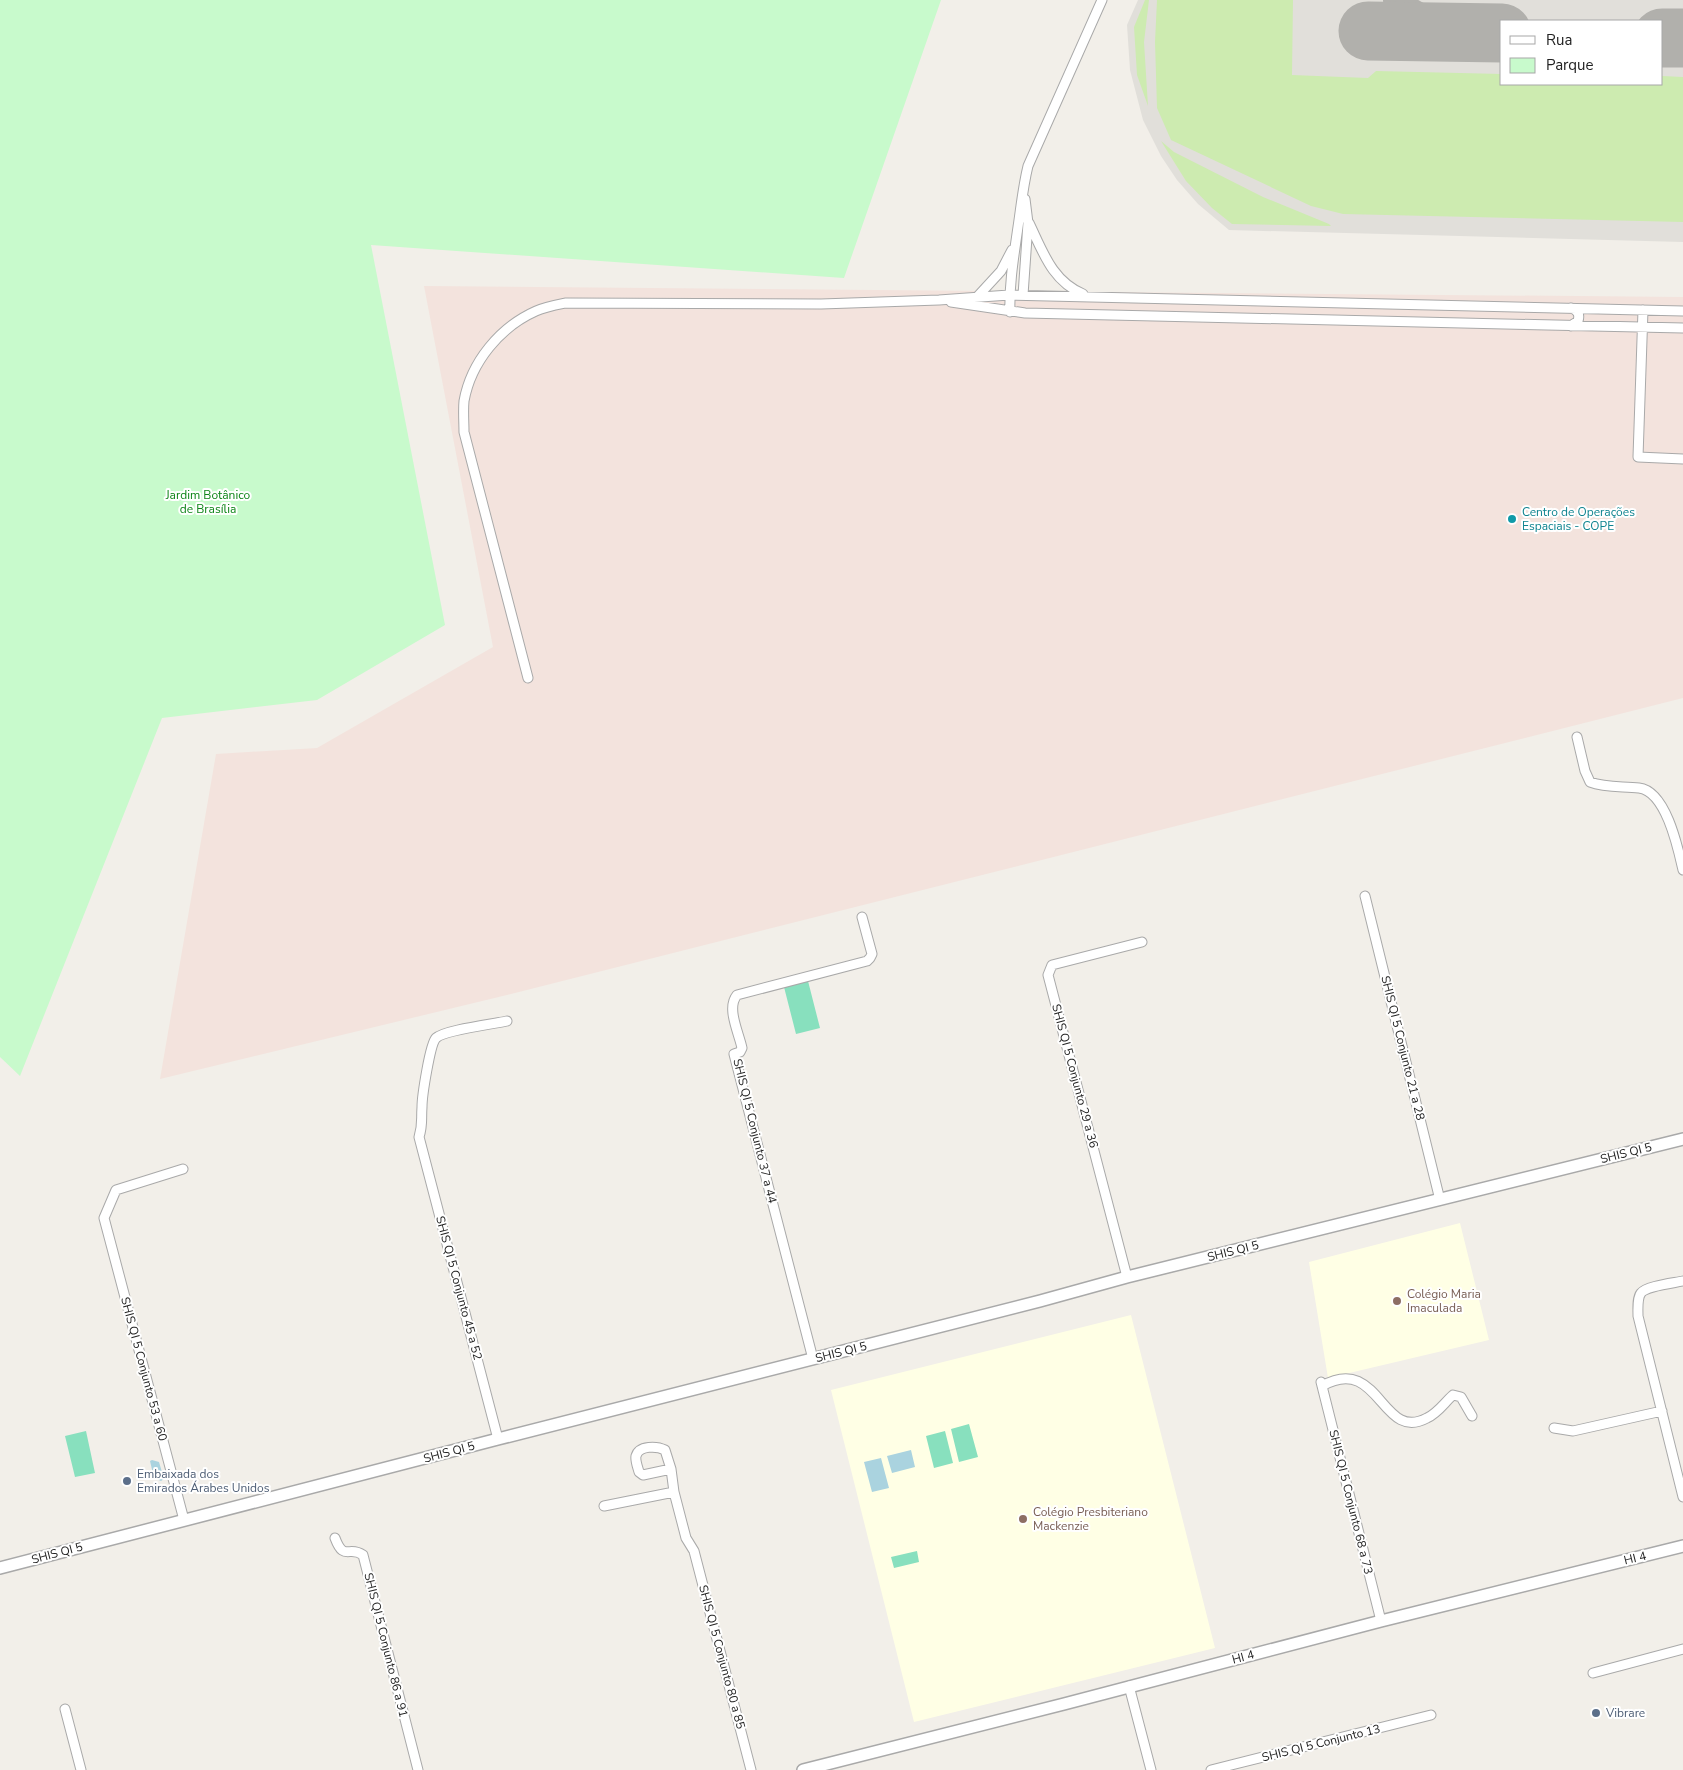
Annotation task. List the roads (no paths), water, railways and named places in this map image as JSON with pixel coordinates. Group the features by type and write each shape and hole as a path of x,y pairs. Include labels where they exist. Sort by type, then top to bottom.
{"street":[{"path":"1010,312 1015,246 1028,166 1102,0"},
{"path":"1023,189 1028,222 1023,296"},
{"path":"1028,222 1055,274 1070,289 1087,296"},
{"path":"978,296 1001,271 1015,246"},
{"path":"528,678 464,432 464,402 474,370 488,348 514,325 536,310 566,303 821,304 939,300 1010,295 1679,310"},
{"path":"939,300 1010,312 1678,328"},
{"path":"1571,308 1576,310 1579,316 1578,321 1571,326"},
{"path":"1643,310 1638,458 1683,459"},
{"path":"1678,328 1669,326 1666,318 1669,312 1679,310"},
{"path":"1577,737 1585,771 1590,782 1603,786 1641,788 1647,790 1656,800 1666,815 1674,835 1683,870"},
{"name":"SHIS QI 5 Conjunto 21 a 28","path":"1365,896 1440,1200"},
{"name":"SHIS QI 5 Conjunto 37 a 44","path":"813,1359 734,1054 740,1052 742,1048 732,1009 733,1000 737,995 867,961 872,954 862,917"},
{"name":"SHIS QI 5 Conjunto 29 a 36","path":"1127,1277 1048,975 1052,965 1142,942"},
{"name":"SHIS QI 5 Conjunto 45 a 52","path":"498,1439 419,1137 423,1122 423,1097 431,1049 435,1039 444,1033 507,1021"},
{"name":"SHIS QI 5","path":"0,1568 1127,1277 1683,1139"},
{"name":"SHIS QI 5 Conjunto 53 a 60","path":"182,1169 116,1190 104,1218 184,1520"},
{"path":"1683,1281 1646,1288 1640,1293 1638,1301 1638,1316 1683,1497"},
{"name":"SHIS QI 5 Conjunto 68 a 73","path":"1380,1621 1321,1384 1339,1378 1348,1378 1362,1382 1396,1418 1404,1421 1413,1422 1426,1419 1437,1412 1453,1395 1461,1397 1472,1416"},
{"path":"1554,1428 1573,1431 1662,1411"},
{"name":"SHIS QI 5 Conjunto 80 a 85","path":"671,1469 674,1492 686,1538 694,1551 751,1770"},
{"path":"604,1506 674,1492"},
{"name":"SHIS QI 5 Conjunto 86 a 91","path":"335,1538 339,1549 343,1552 360,1553 363,1555 418,1770"},
{"name":"HI 4","path":"803,1770 1380,1621 1683,1546"},
{"path":"1593,1673 1683,1649"},
{"path":"1129,1686 1151,1770"},
{"path":"65,1709 81,1770"},
{"name":"SHIS QI 5 Conjunto 13","path":"1211,1770 1431,1715"}],"water":[{"path":"911,1450 915,1467 892,1473 887,1456"},
{"path":"881,1458 889,1488 872,1492 864,1462"},
{"path":"150,1461 159,1462 164,1479 161,1481 154,1478"}],"place":[{"name":"Centro de Operações Espaciais - COPE","path":"1512,519"},
{"name":"Colégio Maria Imaculada","path":"1397,1301"},
{"name":"Embaixada dos Emirados Árabes Unidos","path":"127,1481"},
{"name":"Colégio Presbiteriano Mackenzie","path":"1023,1519"},
{"name":"Vibrare","path":"1596,1713"}],"park label":[{"name":"Jardim Botânico de Brasília","path":"208,502"}]}
